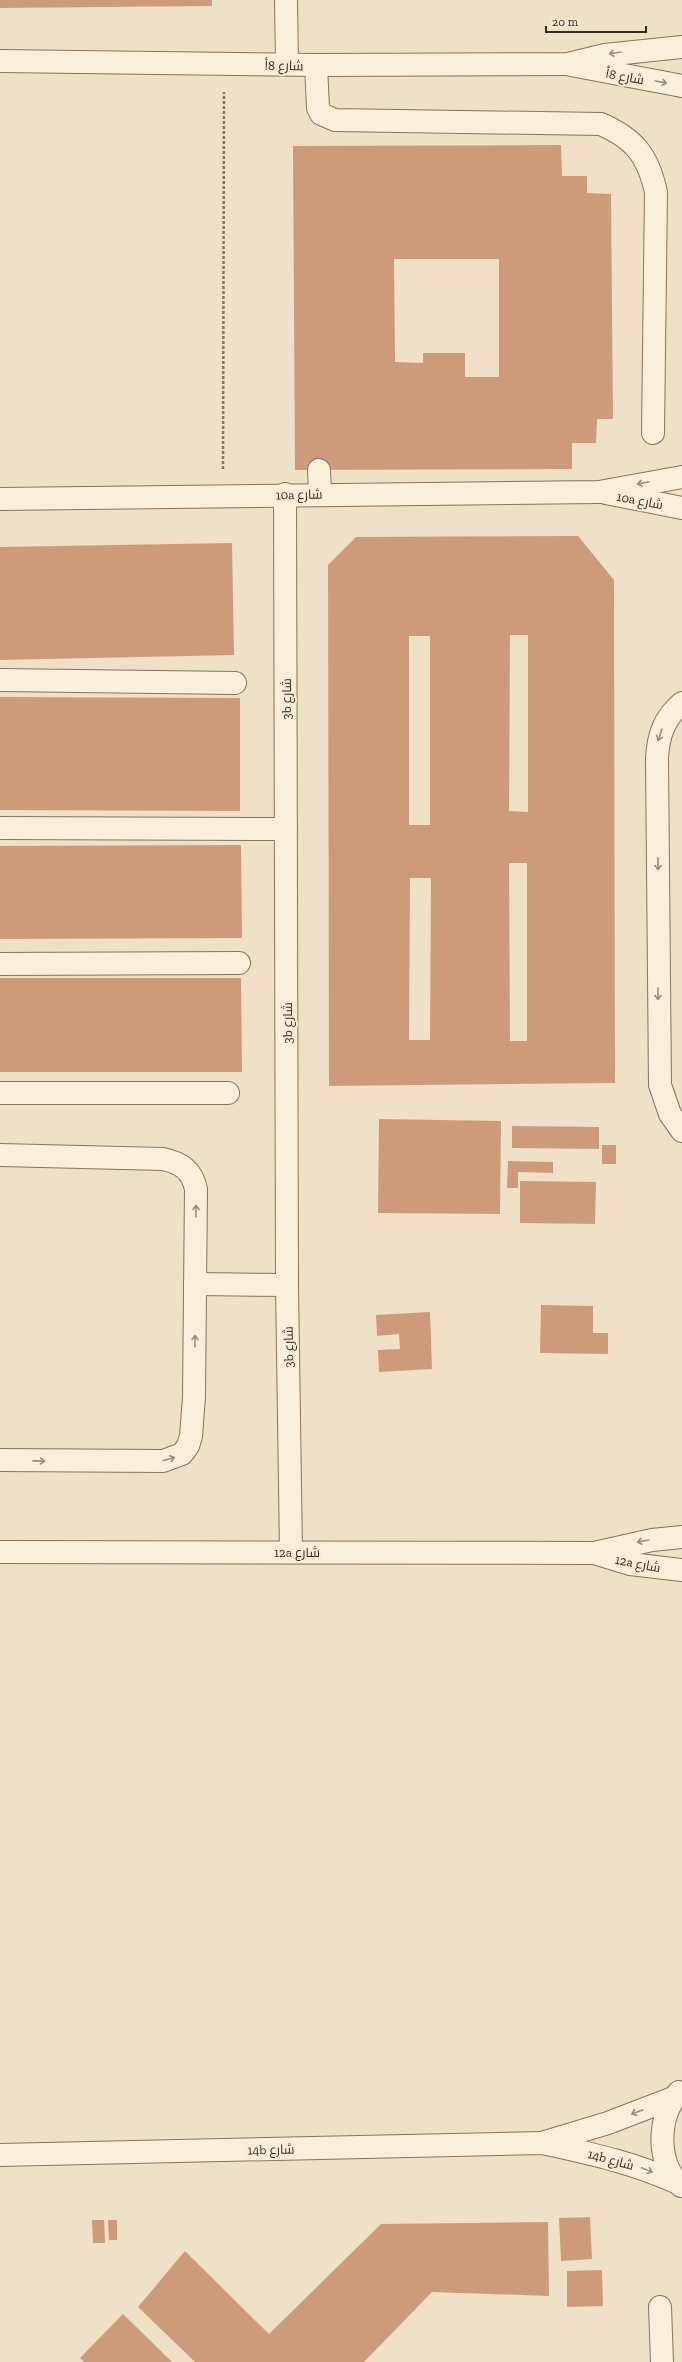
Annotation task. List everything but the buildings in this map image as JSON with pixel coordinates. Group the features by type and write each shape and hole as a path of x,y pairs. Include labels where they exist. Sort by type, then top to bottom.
{"street":[{"path":"286,0 287,64"},
{"name":"شارع 8أ","path":"0,61 316,65 568,64 605,55 682,47"},
{"name":"شارع 8أ","path":"568,64 587,70 682,86"},
{"path":"316,65 318,108 321,114 335,120 601,124 618,131 632,142 644,157 652,174 656,192 653,433"},
{"path":"320,470 320,493"},
{"name":"10a شارع","path":"0,499 320,493 599,492 682,477"},
{"name":"10a شارع","path":"599,492 682,508"},
{"name":"3b شارع","path":"285,494 288,1285 291,1552"},
{"path":"0,680 235,683"},
{"path":"682,703 670,715 662,728 657,743 660,1085 670,1114 682,1131"},
{"path":"0,828 286,829"},
{"path":"0,964 239,963"},
{"path":"0,1093 228,1093"},
{"path":"0,1155 164,1159 176,1162 186,1168 193,1178 196,1189 192,1420 188,1446 182,1454 163,1461 0,1460"},
{"path":"195,1284 288,1285"},
{"name":"12a شارع","path":"0,1552 594,1552 652,1540 682,1537"},
{"name":"12a شارع","path":"594,1552 630,1564 682,1570"},
{"path":"678,2093 665,2119 662,2141 667,2163 680,2185"},
{"name":"14b شارع","path":"542,2143 608,2123 678,2093"},
{"name":"14b شارع","path":"0,2155 542,2143 609,2157 644,2168 680,2185"},
{"path":"660,2307 662,2362"}],"path":[{"path":"223,495 224,64"}]}
